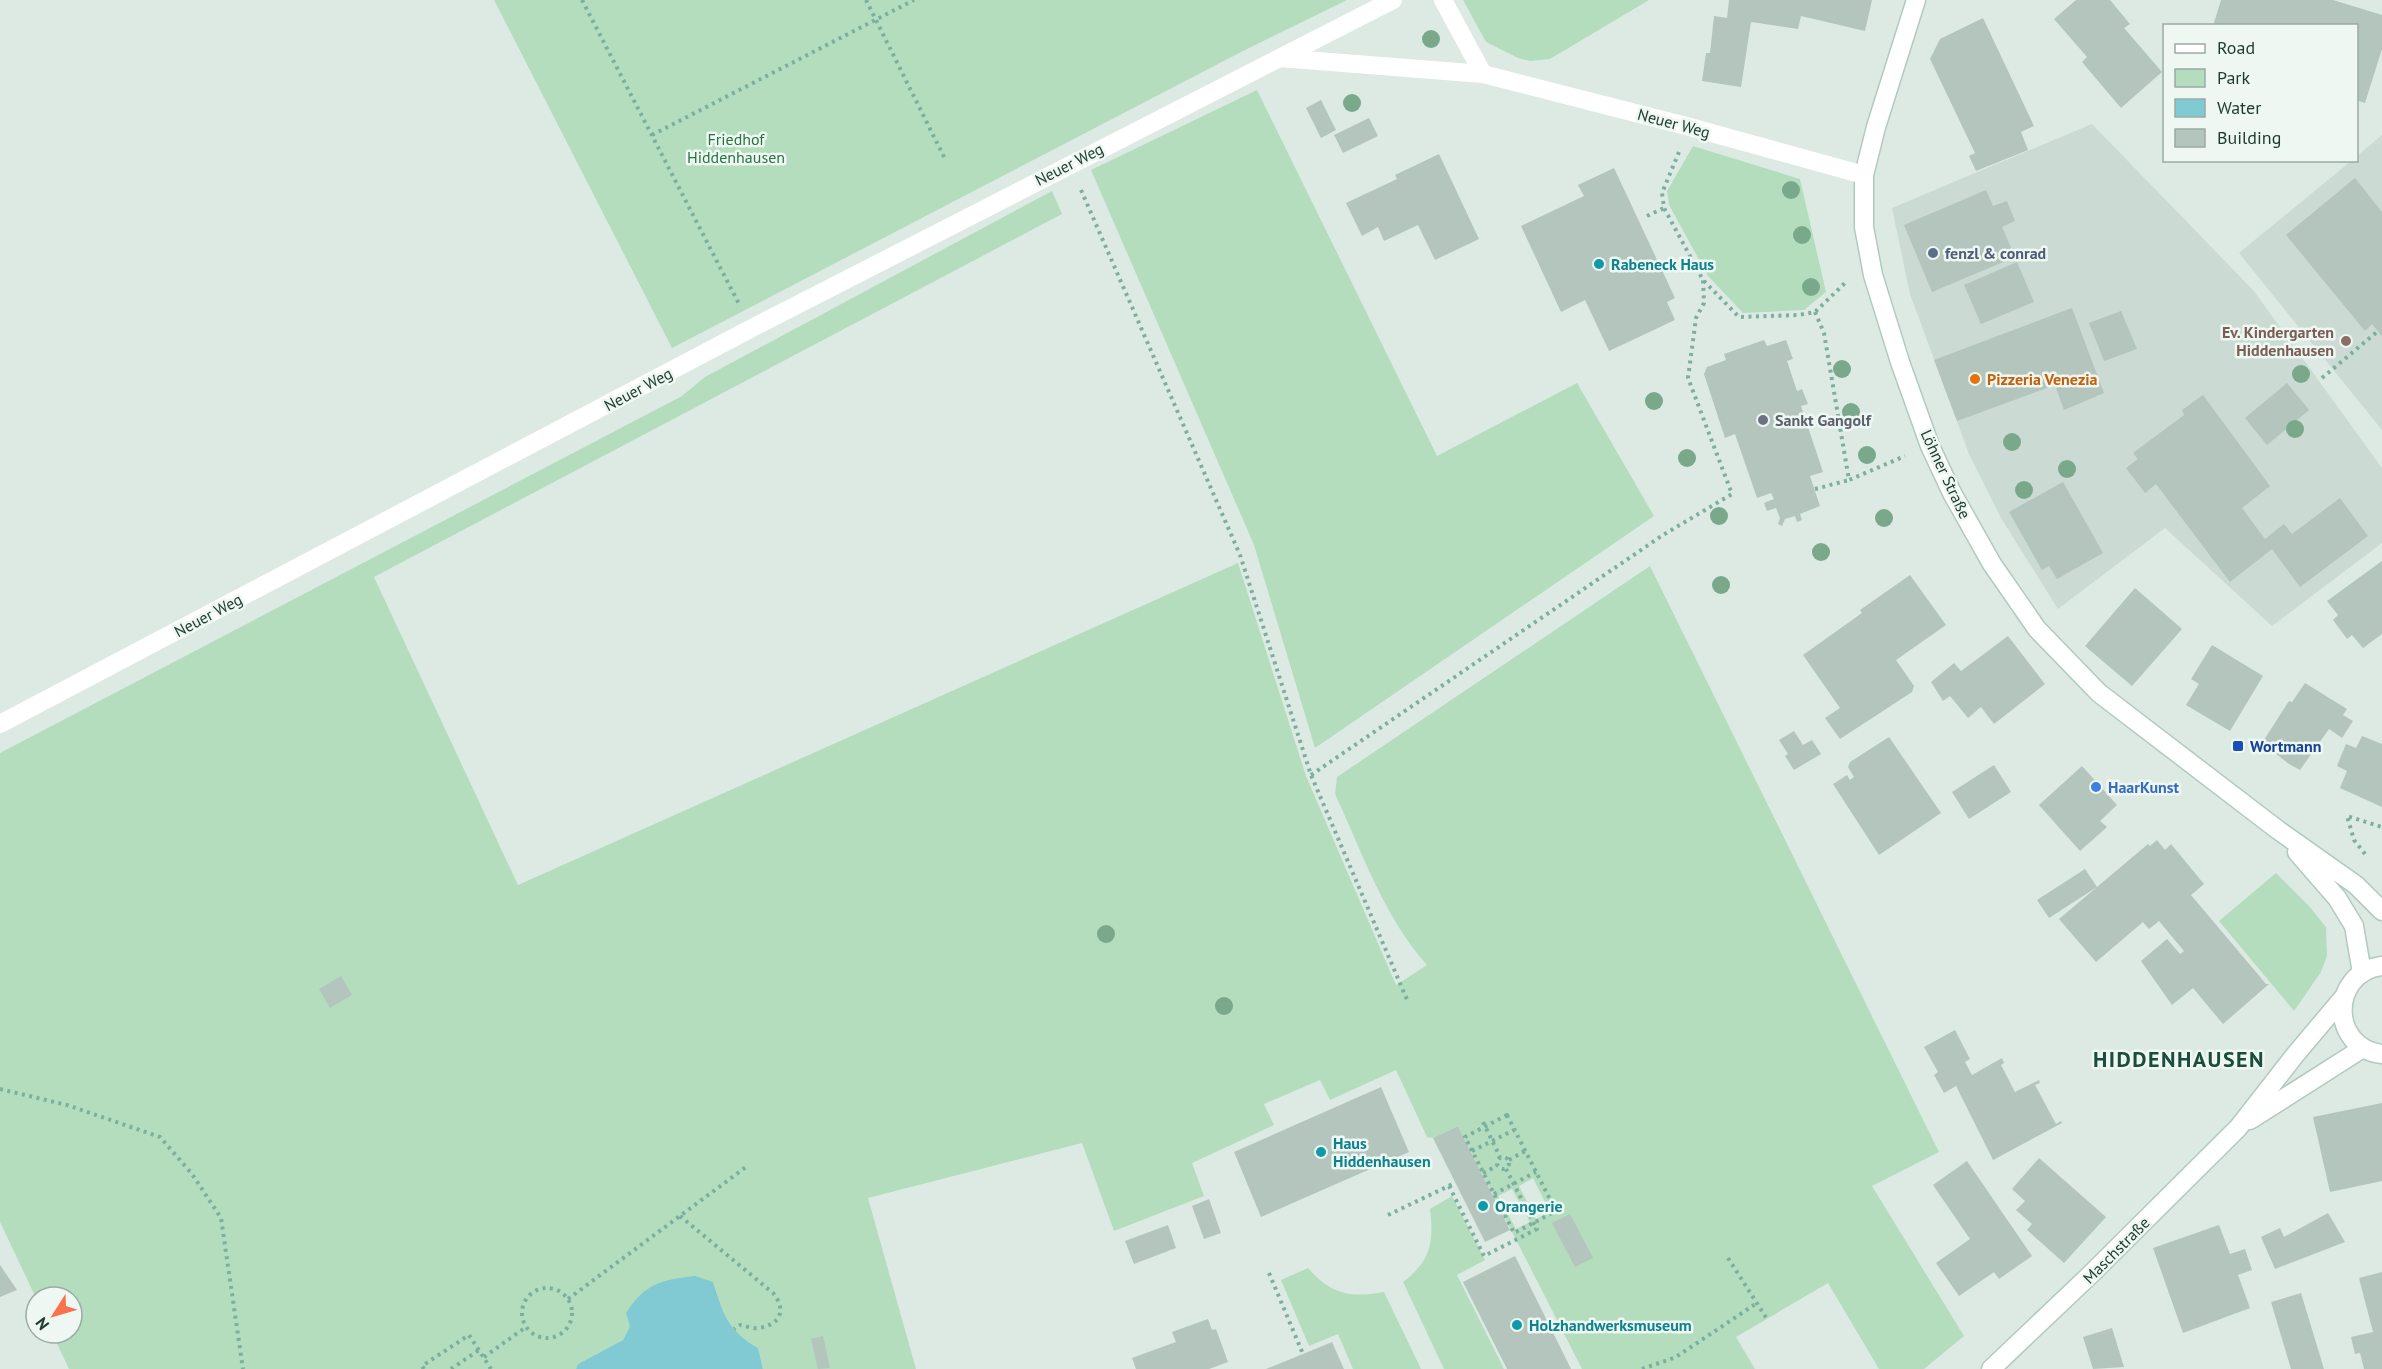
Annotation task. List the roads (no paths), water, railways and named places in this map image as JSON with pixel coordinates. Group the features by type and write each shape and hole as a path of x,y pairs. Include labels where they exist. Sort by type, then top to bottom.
{"street":[{"name":"Neuer Weg","path":"0,724 752,328 1393,0"},
{"path":"1443,0 1483,74"},
{"name":"Löhner Straße","path":"1916,0 1876,127 1864,175 1864,227 1873,275 1900,362 1930,446 1952,493 1992,564 2037,629 2099,693 2278,830 2356,885 2382,911"},
{"name":"Neuer Weg","path":"1279,58 1483,74 1690,127 1864,175"},
{"name":"Löhner Straße","path":"2278,830 2337,898 2354,926 2362,973"},
{"path":"2362,973 2382,966"},
{"name":"Maschstraße","path":"1990,1369 2090,1276 2238,1128 2295,1054 2343,998 2347,988 2362,973"},
{"path":"2343,998 2342,1013 2345,1026 2352,1039 2363,1048 2382,1054"},
{"name":"Maschstraße","path":"2238,1128 2363,1048"}],"water":[{"path":"695,1276 713,1282 728,1321 739,1335 758,1348 763,1369 576,1369 578,1364 623,1340 630,1326 626,1313 647,1289 673,1279"}],"place":[{"name":"fenzl & conrad","path":"1933,253"},
{"name":"Rabeneck Haus","path":"1599,264"},
{"name":"Ev. Kindergarten Hiddenhausen","path":"2346,341"},
{"name":"Pizzeria Venezia","path":"1975,379"},
{"name":"Sankt Gangolf","path":"1763,420"},
{"name":"Wortmann","path":"2238,746"},
{"name":"HaarKunst","path":"2096,787"},
{"name":"Haus Hiddenhausen","path":"1321,1152"},
{"name":"Orangerie","path":"1483,1206"},
{"name":"Holzhandwerksmuseum","path":"1517,1325"}],"district":[{"name":"HIDDENHAUSEN","path":"2179,1059"}],"park label":[{"name":"Friedhof Hiddenhausen","path":"736,148"}]}
